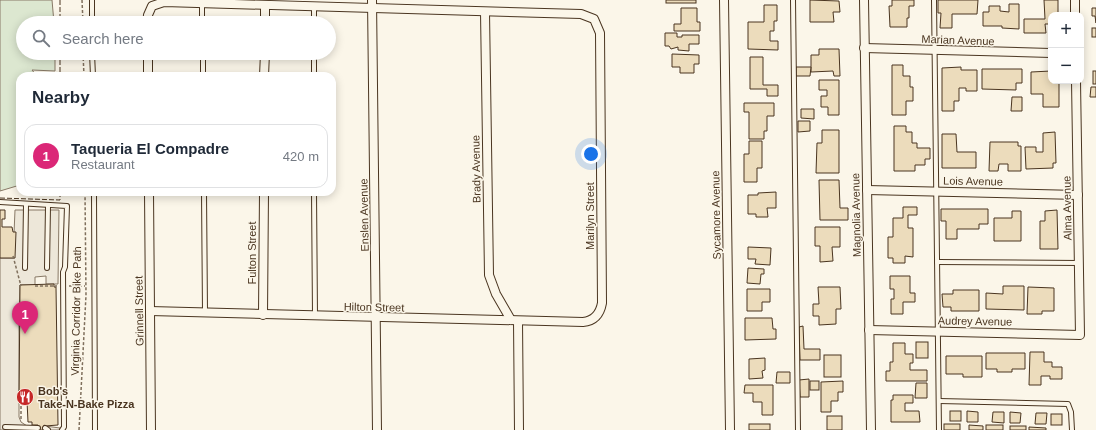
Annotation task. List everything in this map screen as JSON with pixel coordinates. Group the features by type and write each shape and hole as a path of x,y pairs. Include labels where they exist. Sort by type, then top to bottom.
{"street":[{"name":"Sycamore Avenue","path":"724,0 730,430"},
{"name":"Magnolia Avenue","path":"864,0 871,430"},
{"path":"1075,0 1075,12"},
{"path":"148,16 152,6 164,2 265,6 372,4 485,12"},
{"name":"Enslen Avenue","path":"372,4 377,430"},
{"path":"265,6 265,16"},
{"name":"Marilyn Street","path":"485,12 581,14 594,20 600,33 602,295 601,309 596,317"},
{"name":"Brady Avenue","path":"485,12 489,275 496,294 514,321 518,430"},
{"name":"Marian Avenue","path":"864,48 1048,53"},
{"path":"148,60 148,72"},
{"path":"264,60 264,72"},
{"name":"Alma Avenue","path":"1076,84 1080,335"},
{"name":"Lois Avenue","path":"867,190 1078,195"},
{"name":"Grinnell Street","path":"149,196 151,430"},
{"name":"Fulton Street","path":"263,314 264,196"},
{"name":"Hilton Street","path":"150,311 376,318 583,322 596,317"},
{"name":"Audrey Avenue","path":"869,330 1080,335"}],"lane":[{"path":"92,0 92,16"},
{"path":"793,0 798,430"},
{"path":"934,0 936,50 937,332 939,430"},
{"path":"202,3 202,16"},
{"path":"314,6 314,16"},
{"path":"92,60 92,72"},
{"path":"203,60 203,72"},
{"path":"314,60 314,72"},
{"path":"94,196 96,430"},
{"path":"204,196 205,313"},
{"path":"314,196 315,316"},
{"path":"0,202 26,205 67,206 65,267 63,272 64,427 62,430"},
{"path":"25,268 26,205"},
{"path":"47,268 48,206"},
{"path":"937,262 1079,263"},
{"path":"939,402 1068,404 1071,412 1072,430"},
{"path":"6,427 38,428"}],"path":[{"path":"82,0 83,16"},
{"path":"83,60 84,72"},
{"name":"Virginia Corridor Bike Path","path":"79,430 86,286 85,196"},
{"path":"13,256 21,286"},
{"path":"35,286 57,286"},
{"path":"68,286 86,286"},
{"path":"21,400 21,422"}],"green space":[{"path":"0,0 52,0 53,16 16,16 16,60 55,60 55,71 32,70 34,72 16,72 16,186 0,191"}],"shaded area":[{"path":"15,210 59,210 58,284 46,284 46,276 35,277 35,285 20,285 19,417 21,422 27,426 45,426 60,428 60,430 0,430 0,258 13,258"}],"building":[{"path":"666,0 696,0 696,3 666,3"},
{"path":"810,0 839,1 840,12 833,12 834,22 810,22"},
{"path":"892,0 914,0 914,6 909,6 907,27 890,27 889,6 892,6"},
{"path":"938,0 978,0 977,14 952,14 952,28 940,28 941,13 938,13"},
{"path":"1044,0 1058,0 1058,12 1048,12 1048,24 1045,24 1046,33 1024,33 1024,19 1045,19"},
{"path":"1009,4 1019,4 1019,29 1002,28 1002,26 983,26 983,12 989,12 989,6 1000,6 1000,11 1009,12"},
{"path":"764,5 777,5 777,21 774,21 774,31 770,31 770,41 778,41 778,50 748,49 748,22 764,22"},
{"path":"681,8 697,8 697,22 700,22 700,31 674,31 674,24 681,24"},
{"path":"1092,8 1096,8 1096,23 1095,16 1092,16"},
{"path":"1092,28 1096,28 1096,37 1092,37"},
{"path":"665,33 677,33 677,37 682,37 682,35 699,35 699,44 689,44 689,51 678,50 678,47 671,49 669,46 665,46"},
{"path":"819,49 839,49 840,76 834,76 833,71 811,72 811,55 819,55"},
{"path":"672,54 699,55 699,64 694,64 694,73 680,73 680,67 672,67"},
{"path":"750,57 763,57 763,85 778,85 778,96 767,96 767,89 750,89"},
{"path":"892,65 903,65 903,76 910,76 910,87 913,87 913,101 906,101 906,115 892,115"},
{"path":"796,67 811,67 810,76 796,76"},
{"path":"961,67 961,70 977,70 977,91 966,91 966,88 959,88 959,101 954,101 954,111 942,111 942,68"},
{"path":"982,69 1022,69 1022,83 1016,83 1016,90 982,89"},
{"path":"1048,71 1048,84 1059,84 1059,107 1043,107 1043,94 1031,94 1031,72"},
{"path":"1093,71 1096,71 1096,84 1093,84"},
{"path":"819,80 839,80 839,115 828,115 828,107 821,107 821,96 827,96 827,90 819,90"},
{"path":"1091,87 1096,87 1096,97 1090,97"},
{"path":"1012,97 1022,97 1022,111 1011,111"},
{"path":"744,103 774,103 774,116 767,116 767,131 764,131 764,139 749,139 749,112 744,112"},
{"path":"801,109 814,109 814,119 801,118"},
{"path":"798,121 810,121 810,131 798,132"},
{"path":"894,126 906,126 906,132 912,132 912,143 917,143 917,148 930,148 930,159 925,159 925,165 915,165 915,171 894,171"},
{"path":"822,130 839,130 839,173 816,173 817,143 822,143"},
{"path":"1055,132 1056,163 1053,163 1053,168 1026,169 1025,147 1036,147 1036,152 1043,152 1043,133"},
{"path":"942,134 956,134 957,152 976,152 976,168 942,168"},
{"path":"749,141 762,141 762,168 757,168 757,182 744,182 744,154 749,154"},
{"path":"990,142 1018,142 1018,146 1021,146 1021,171 1008,171 1008,164 999,164 998,171 989,171"},
{"path":"819,180 839,180 840,208 848,208 848,220 820,220"},
{"path":"776,192 776,208 767,208 768,217 756,217 756,214 748,214 748,195"},
{"path":"903,207 917,207 917,215 908,215 908,228 913,228 913,257 905,256 905,263 893,263 893,258 888,258 888,237 893,237 893,218 903,218"},
{"path":"941,209 988,209 988,224 979,224 979,229 957,229 957,239 946,239 946,221 941,221"},
{"path":"0,210 5,210 5,219 2,219 2,227 12,227 13,232 16,232 15,258 0,258"},
{"path":"1057,210 1058,249 1040,249 1040,221 1045,221 1045,211"},
{"path":"1012,211 1021,211 1021,241 994,241 994,218 1012,218"},
{"path":"815,227 840,227 840,247 832,247 833,261 820,262 820,246 815,246"},
{"path":"748,247 771,248 770,265 755,264 756,259 748,259"},
{"path":"748,268 764,269 764,274 761,274 760,284 747,283"},
{"path":"890,276 910,276 910,293 915,293 915,302 903,302 903,314 891,314 891,299 894,299 894,289 890,289"},
{"path":"54,284 54,287 56,287 58,425 45,426 45,430 38,430 38,425 32,425 32,422 28,422 27,401 19,401 20,285"},
{"path":"1003,286 1024,286 1024,310 986,309 986,293 1003,294"},
{"path":"818,287 840,287 841,309 836,309 836,324 819,325 819,316 813,316 813,304 819,304"},
{"path":"1028,287 1054,288 1054,311 1042,311 1042,314 1027,314"},
{"path":"747,289 770,289 770,302 762,302 762,311 747,311"},
{"path":"953,290 979,290 979,311 951,311 951,307 943,307 942,294 953,294"},
{"path":"745,318 772,318 773,329 776,329 776,339 745,340"},
{"path":"803,326 804,349 820,349 820,360 800,360 799,327"},
{"path":"916,342 928,342 928,358 916,358"},
{"path":"893,343 905,343 905,354 913,354 913,363 910,363 910,370 927,370 927,381 886,381 886,371 890,371 890,362 893,362"},
{"path":"1030,352 1044,352 1044,362 1052,362 1052,367 1062,367 1062,379 1050,379 1050,376 1041,376 1041,385 1029,385"},
{"path":"986,353 1025,353 1025,369 1012,369 1012,372 997,372 997,369 986,369"},
{"path":"824,355 841,355 841,377 824,377"},
{"path":"946,356 982,356 982,377 963,377 963,374 946,374"},
{"path":"765,358 765,370 762,371 763,378 749,379 749,359"},
{"path":"777,372 790,372 790,383 776,383"},
{"path":"809,379 809,397 800,397 799,380"},
{"path":"810,381 819,381 819,390 810,390"},
{"path":"843,381 843,392 838,392 838,401 831,401 831,412 821,412 821,382"},
{"path":"916,383 927,383 927,398 915,398"},
{"path":"745,385 773,385 773,415 762,415 762,402 753,402 753,393 744,393"},
{"path":"893,395 913,395 913,403 905,403 905,411 919,411 920,422 891,422 891,400 893,400"},
{"path":"950,411 961,411 961,421 950,421"},
{"path":"967,411 978,412 978,422 967,422"},
{"path":"993,412 1004,412 1004,423 992,422"},
{"path":"1010,412 1021,413 1020,423 1010,423"},
{"path":"1036,413 1047,413 1046,424 1035,424"},
{"path":"1051,414 1062,414 1062,425 1051,425"},
{"path":"827,416 842,416 842,430 827,430"},
{"path":"749,424 770,424 770,430 749,430"},
{"path":"944,424 960,424 960,430 944,430"},
{"path":"969,425 983,426 983,430 969,430"},
{"path":"986,425 1003,425 1003,430 986,430"},
{"path":"1010,426 1026,426 1026,430 1010,430"},
{"path":"1029,427 1046,428 1046,430 1029,430"}],"fence":[{"path":"60,0 60,16"},
{"path":"60,60 60,72"},
{"path":"0,198 60,200 60,196"}],"place":[{"name":"Taqueria El Compadre","path":"25,334"},
{"name":"Bob's Take-N-Bake Pizza","path":"25,397"}]}
